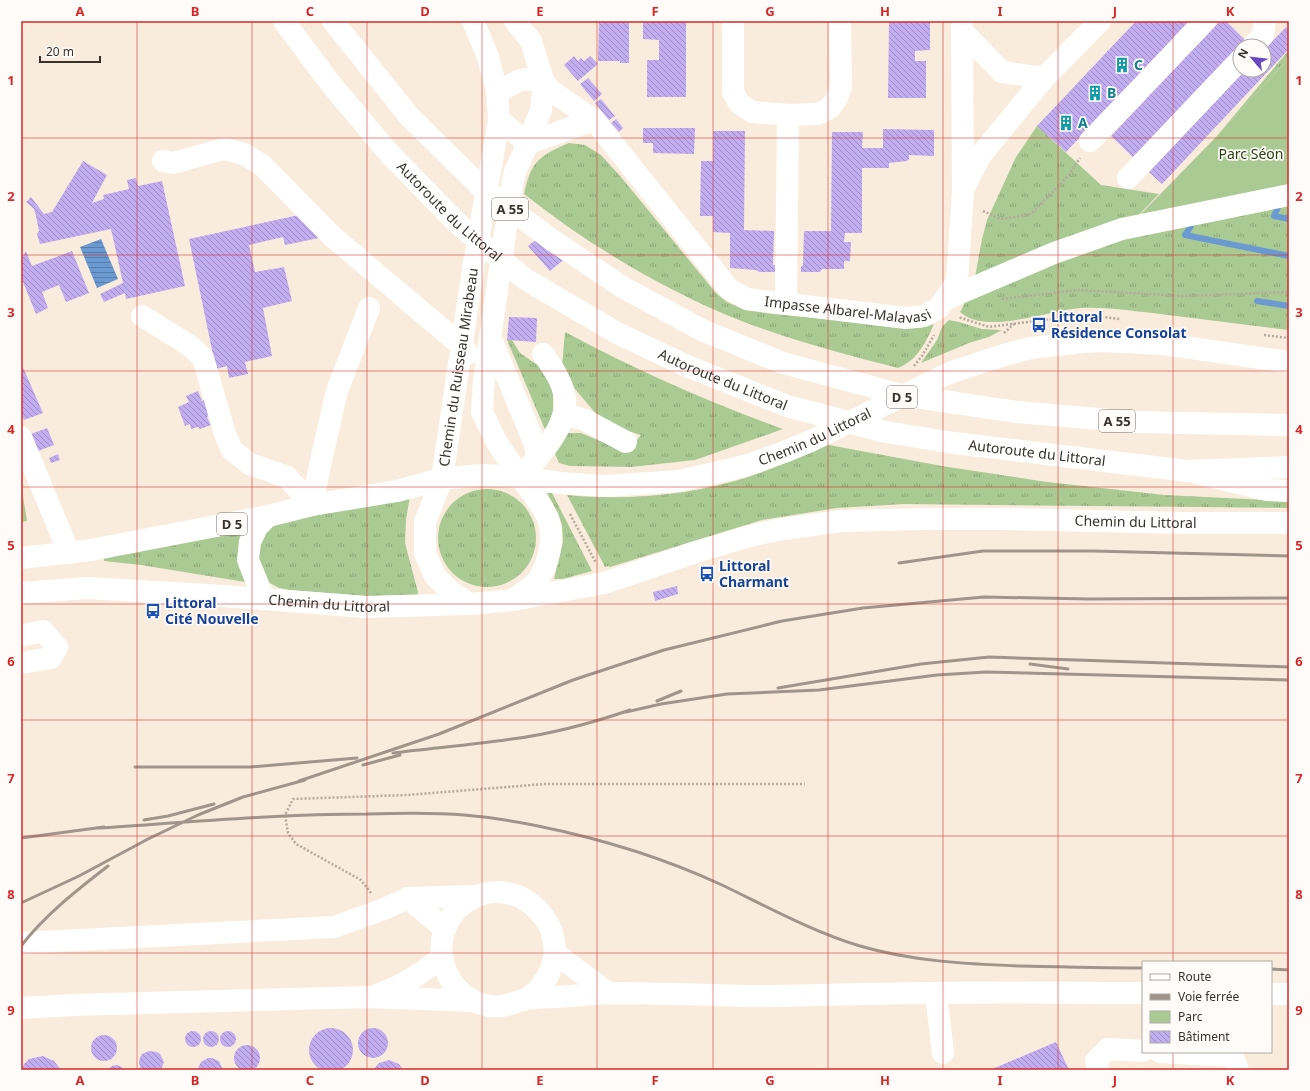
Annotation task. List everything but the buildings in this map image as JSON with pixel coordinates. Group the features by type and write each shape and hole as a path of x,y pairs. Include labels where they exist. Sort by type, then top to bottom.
{"main road":[{"name":"Autoroute du Littoral","path":"284,21 330,83 401,166 457,223 525,279 617,333 687,366 787,406 886,432 962,444 1188,471 1289,467"},
{"name":"A 55","path":"333,21 409,116 482,188 552,240 624,288 710,333 783,363 902,396 1017,412 1134,422 1289,425"},
{"name":"Chemin du Ruisseau Mirabeau","path":"442,479 499,120 497,92 488,57 473,21"},
{"name":"Chemin du Ruisseau Mirabeau","path":"516,21 531,41 544,83 541,110 515,172 512,185 484,381 482,412 496,441 520,477"},
{"path":"733,21 733,92 739,103 752,112 788,115 818,114 830,108 837,98 841,87 840,21"},
{"path":"963,190 980,156 1044,78 1100,21"},
{"path":"1090,141 1204,21"},
{"path":"1260,38 1263,35 1265,21"},
{"path":"962,26 1002,72 1044,78"},
{"name":"Impasse Albarel-Malavasi","path":"544,83 556,94 594,120 729,289 747,299 906,318 924,316 939,308 956,281 963,190 962,26"},
{"path":"1128,178 1232,68"},
{"path":"497,92 518,81 526,79 544,83"},
{"path":"786,304 788,115"},
{"path":"499,120 528,143 594,120"},
{"path":"163,160 174,163 224,149 244,154 262,165 333,237 468,352 476,393 482,412"},
{"path":"944,300 1054,253 1122,229 1289,195"},
{"path":"312,505 337,391 369,308"},
{"path":"142,316 190,346 203,358 225,434 232,450 250,464 286,477 312,505"},
{"path":"490,336 534,442 538,458"},
{"name":"Chemin du Littoral","path":"520,477 560,483 606,486 679,481 718,473 745,466 813,440 949,374 1031,348 1095,341 1162,344 1289,362"},
{"path":"520,477 548,518 551,531 550,548 545,568 536,582 513,600 470,604 451,592 435,576 425,553 425,522 442,479 482,475 520,477 538,458 556,432 564,414 565,397 552,366 543,354"},
{"path":"564,414 585,420 626,442"},
{"path":"21,437 69,553"},
{"path":"1188,471 1267,490 1289,491"},
{"name":"D 5","path":"21,558 91,550 268,516 312,505 397,490 442,479"},
{"path":"264,599 248,560 250,542 254,532 268,516"},
{"name":"Chemin du Littoral","path":"513,600 604,583 696,552 757,534 841,521 1001,519 1186,523 1289,523"},
{"name":"Chemin du Littoral","path":"21,593 87,588 365,607 470,604"},
{"path":"21,636 43,631 57,647 51,658 21,663"},
{"path":"21,943 334,927 384,909 408,898 477,896 496,892 514,895 531,903 545,917 553,934 555,953 550,971 541,987 527,999"},
{"path":"473,1001 458,990 447,975 442,957 441,943 445,929 452,915 463,904 477,896"},
{"path":"408,898 445,929"},
{"path":"555,953 608,993"},
{"path":"370,997 407,982 442,957"},
{"path":"936,992 943,1053"},
{"path":"21,1008 72,1005 370,997 473,1001 491,1006 509,1005 527,999 608,993 753,996 936,992 1142,994"},
{"path":"1272,994 1289,994"},
{"path":"1098,1070 1096,1060 1108,1049 1142,1051"},
{"path":"1178,1053 1233,1056 1238,1070"}],"path":[{"path":"989,214 1001,219 1031,214 1068,176"},
{"path":"972,289 984,297 998,300 1078,290 1184,296 1289,292"},
{"path":"909,371 922,356 931,342 937,328"},
{"path":"566,508 596,563"},
{"path":"384,909 361,880 296,844 288,833 285,815 293,799 407,795 545,784 805,784"}],"green space":[{"path":"1289,50 1289,58 1272,76 1272,70"},
{"name":"Parc Séon","path":"1289,58 1289,186 1138,217 1216,137"},
{"path":"1266,78 1271,78 1216,137"},
{"path":"1037,126 1101,185 1159,194 1138,216 1289,186 1289,330 1103,308 1081,308 1001,322 985,322 971,319 960,312 969,295 975,277 987,220 1016,157"},
{"path":"569,143 585,145 601,155 621,177 716,293 727,302 745,310 773,314 920,328 934,324 924,344 911,360 898,368 859,358 763,329 715,310 657,282 575,232 524,194 530,174 538,161 543,156"},
{"path":"949,320 982,329 1002,330 989,337 969,343 921,363 937,340 942,327"},
{"path":"565,332 672,385 783,429 695,460 631,467 570,466 559,463 555,454 566,433 581,433 627,452 641,435 621,429 598,416 569,382 562,366"},
{"path":"507,340 512,340 520,353 539,366 548,376 553,394 553,411 546,432"},
{"path":"829,445 942,466 1047,482 1165,495 1289,501 1289,508 904,504 837,508 762,520 610,567 605,567 567,495 590,497 636,497 707,488 760,473"},
{"path":"21,484 27,521 21,522"},
{"path":"487,489 506,493 521,504 532,519 536,538 532,557 521,572 506,583 487,587 468,583 453,572 442,557 438,538 442,519 453,504 468,493"},
{"path":"547,493 552,493 592,571 563,579 554,579 563,542 562,525 558,513"},
{"path":"410,496 406,520 405,543 418,592 417,596 379,597 279,588 268,582 257,563 260,541 266,530 274,524"},
{"path":"245,529 240,544 239,561 245,582 141,565 104,561 104,557"}],"water":[{"path":"101,239 118,279 97,288 80,247"}],"waterway":[{"path":"1280,203 1274,216 1289,219"},
{"path":"1191,226 1185,235 1289,256"},
{"path":"1257,301 1289,306"}],"railway":[{"path":"899,563 983,551 1093,551 1289,556"},
{"path":"299,781 439,734 573,680 664,650 782,621 863,608 984,597 1089,599 1289,598"},
{"path":"778,688 921,664 989,657 1289,667"},
{"path":"1030,664 1068,669"},
{"path":"626,712 661,704 727,694 819,690 937,675 986,672 1289,680"},
{"path":"657,701 681,691"},
{"path":"393,753 527,737 587,724 630,710"},
{"path":"363,765 400,755"},
{"path":"135,767 251,767 357,758"},
{"path":"21,903 79,876 148,839 198,815 243,797 305,780"},
{"path":"144,820 168,816 214,804"},
{"path":"99,828 334,814 428,813 492,818 562,831 632,850 700,875 825,934 879,951 939,961 979,964 1142,968"},
{"path":"21,838 104,827"},
{"path":"21,946 51,913 108,866"},
{"path":"1272,969 1289,970"}],"place":[{"name":"C","path":"1122,65"},
{"name":"B","path":"1095,93"},
{"name":"A","path":"1066,123"},
{"name":"Littoral Résidence Consolat","path":"1039,325"},
{"name":"Littoral Charmant","path":"707,574"},
{"name":"Littoral Cité Nouvelle","path":"153,611"}]}
